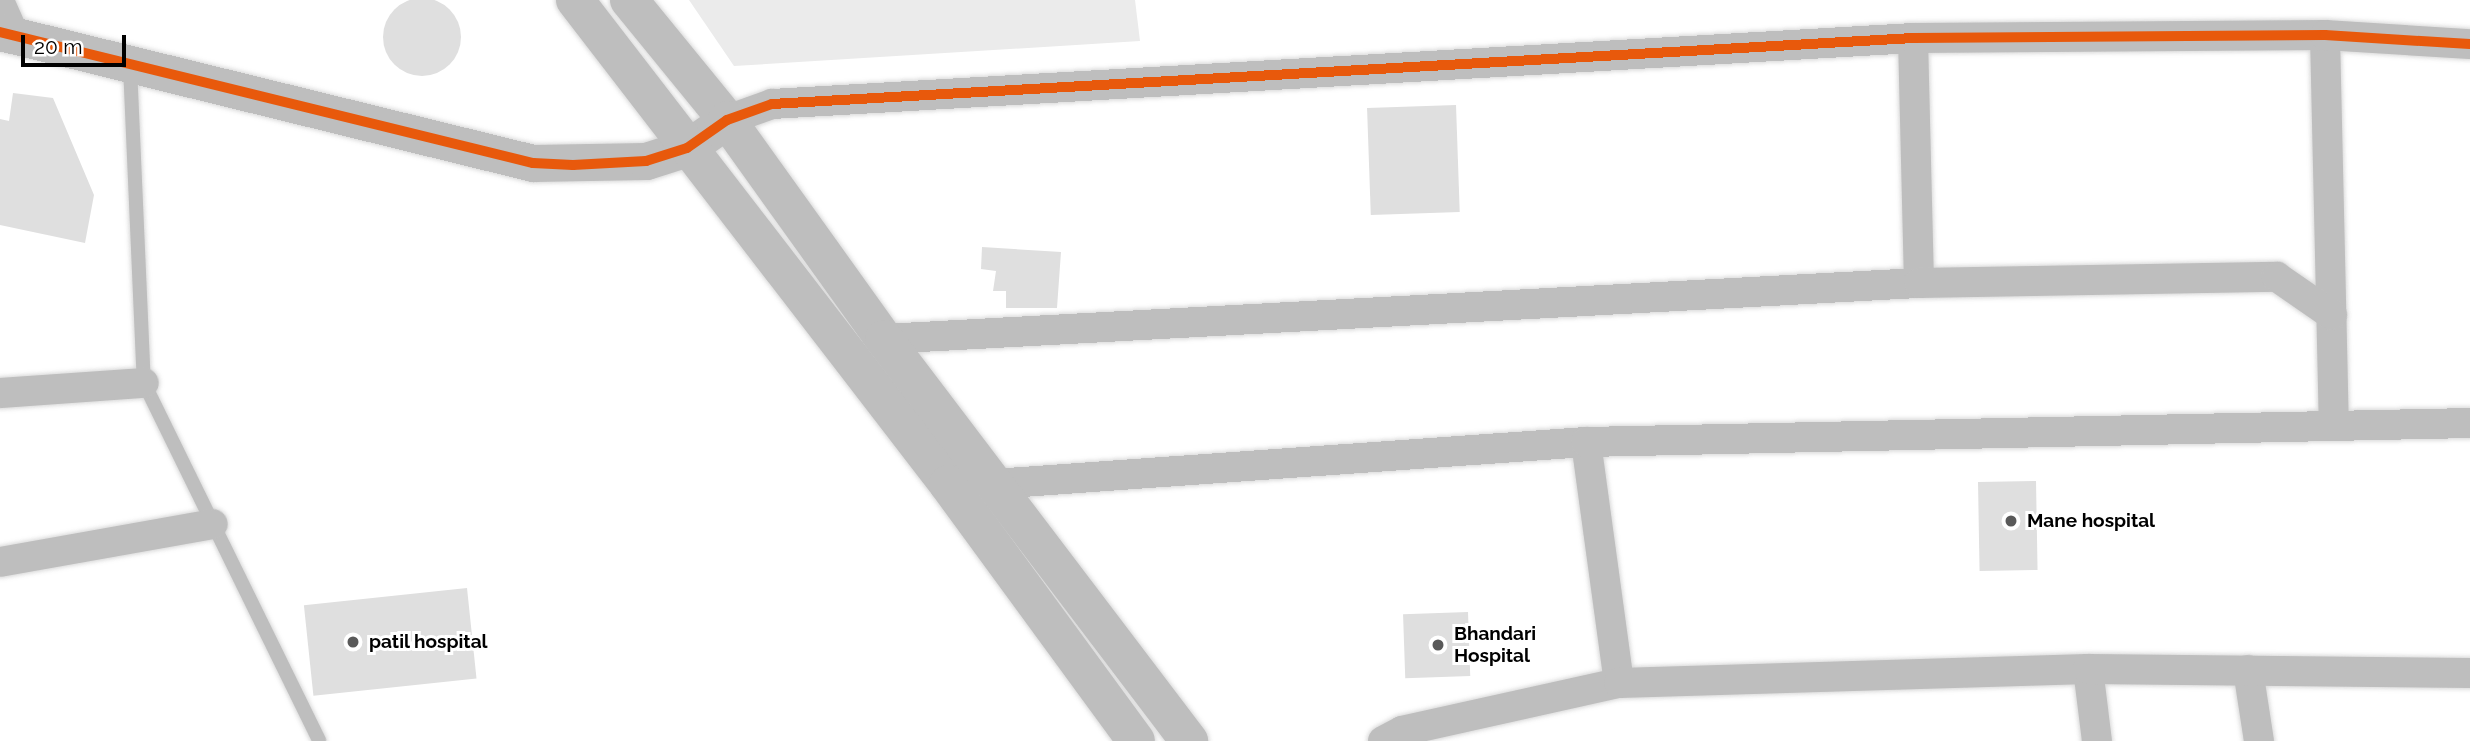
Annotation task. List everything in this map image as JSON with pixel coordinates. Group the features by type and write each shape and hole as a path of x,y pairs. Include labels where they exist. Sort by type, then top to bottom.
{"highway":[{"path":"575,0 948,484 1136,741"},
{"path":"629,0 727,120 884,339 1189,741"}],"street":[{"path":"0,3 8,34 533,163 612,165 646,161 687,148 727,120 772,104 1913,38 2325,35 2470,44"},
{"path":"2325,35 2334,426"},
{"path":"1913,38 1919,282"},
{"path":"884,339 1919,282 2277,277 2332,314"},
{"path":"0,393 144,383"},
{"path":"994,484 1586,442 2470,424"},
{"path":"1586,442 1619,683"},
{"path":"0,562 213,524"},
{"path":"2088,669 2097,741"},
{"path":"1383,741 1402,730 1619,683 2088,669 2470,673"},
{"path":"2248,670 2259,741"}],"lane":[{"path":"130,65 144,383 319,741"}],"shaded area":[{"path":"689,0 1135,0 1140,41 734,66"}],"building":[{"path":"422,-2 437,1 450,9 458,22 461,37 458,52 450,65 437,73 422,76 407,73 394,65 386,52 383,37 386,22 394,9 407,1"},
{"path":"13,93 53,98 94,195 85,243 0,225 0,119 9,121"},
{"path":"1456,105 1460,212 1371,215 1367,108"},
{"path":"982,247 1061,252 1057,308 1006,308 1006,291 993,291 996,271 981,269"},
{"path":"2036,481 2038,570 1980,571 1978,482"},
{"path":"467,588 477,679 313,696 304,605"},
{"path":"1468,612 1470,676 1405,678 1403,614"}],"cycle path":[{"path":"0,32 533,163 573,165 646,161 687,148 727,120 772,104 1913,38 2325,35 2470,44"}],"place":[{"name":"Mane hospital","path":"2011,521"},
{"name":"patil hospital","path":"353,642"},
{"name":"Bhandari Hospital","path":"1438,645"}]}
